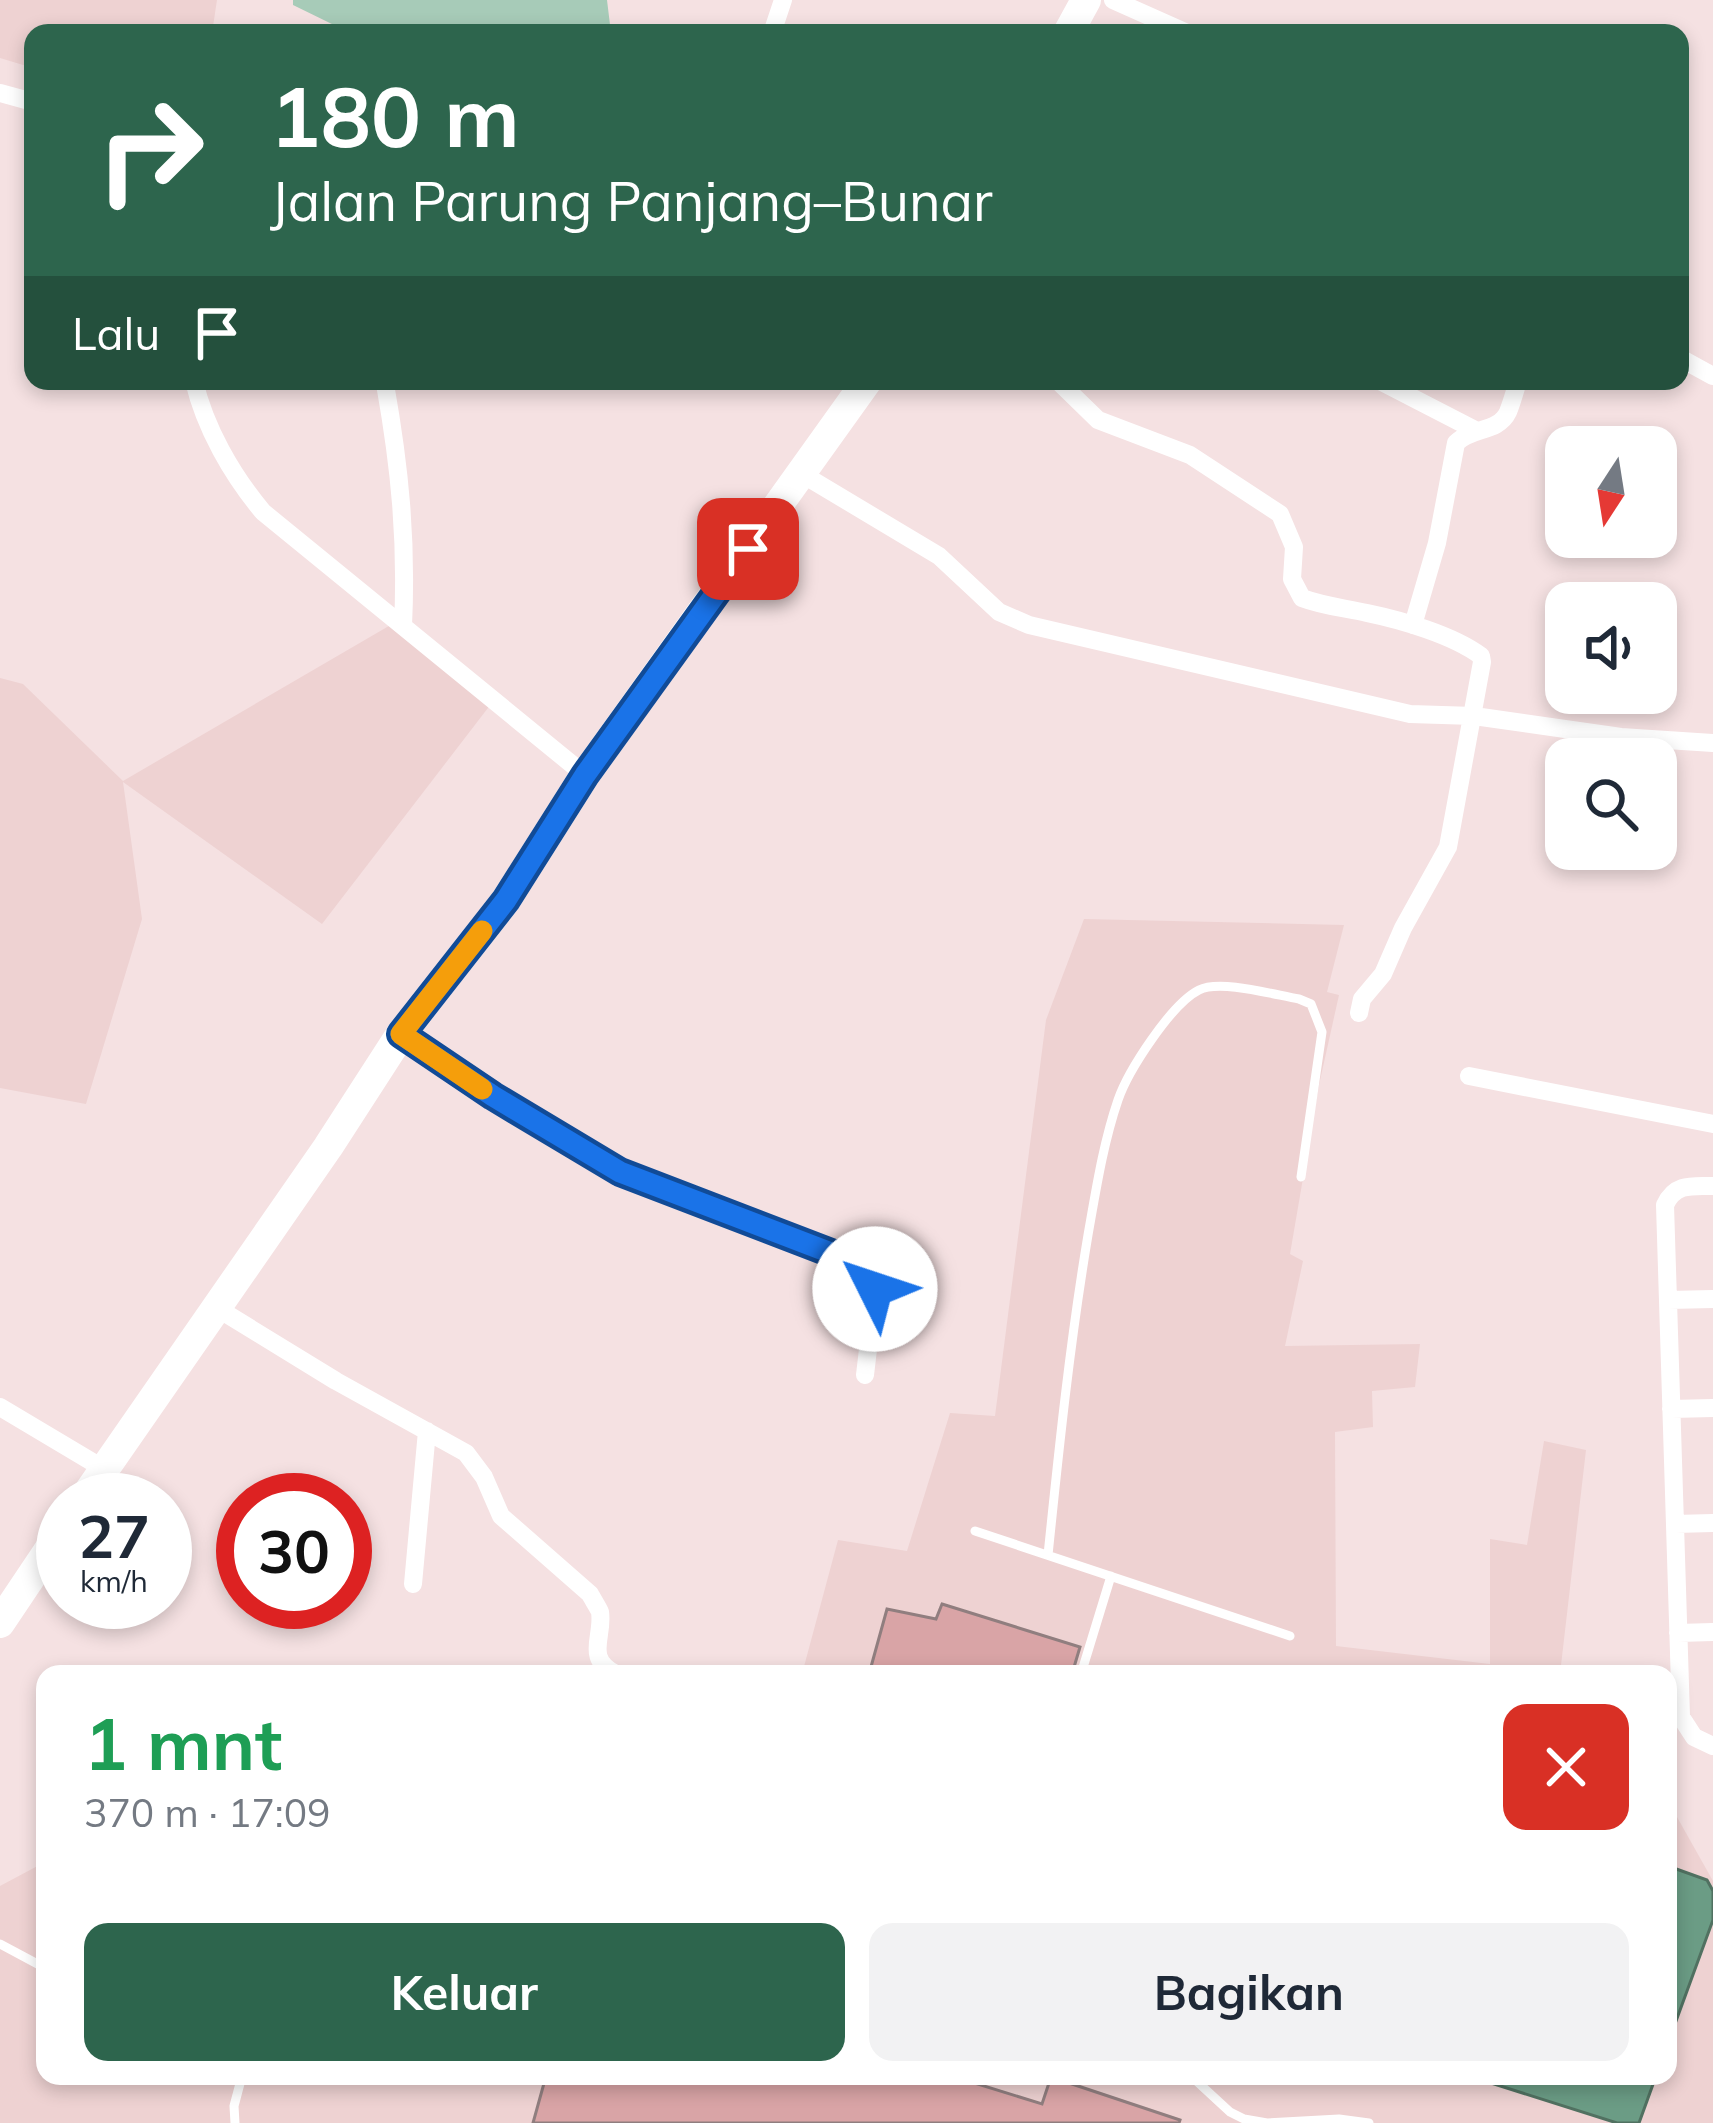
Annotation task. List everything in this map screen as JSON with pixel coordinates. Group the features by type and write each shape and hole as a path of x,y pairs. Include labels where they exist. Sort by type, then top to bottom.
{"main road":[{"path":"101,1473 401,1034 506,900 585,775 861,390"},
{"path":"0,1623 36,1569"}],"street":[{"path":"1113,0 1167,24"},
{"path":"196,390 221,450 263,512 585,775"},
{"path":"386,390 399,460 406,562 403,626"},
{"path":"1067,390 1098,420 1190,455 1280,514 1294,547 1292,579 1302,598 1413,625 1481,656 1448,847 1402,928 1383,974 1362,999 1359,1013"},
{"path":"1398,390 1478,431"},
{"path":"1413,625 1437,543 1456,442 1465,433 1498,425 1507,415 1515,390"},
{"path":"802,474 939,556 999,612 1028,625 1410,714 1474,716 1622,737 1713,743"},
{"path":"401,1034 620,1172 865,1266 873,1273 875,1289 865,1376"},
{"path":"1468,1076 1713,1124"},
{"path":"1713,1186 1683,1186 1670,1193 1666,1205 1681,1717 1694,1737 1713,1746"},
{"path":"1668,1300 1713,1298"},
{"path":"217,1308 466,1453 484,1477 501,1516 590,1594 600,1611 596,1652 604,1665"},
{"path":"0,1407 104,1468"},
{"path":"1671,1409 1713,1408"},
{"path":"413,1584 427,1431"},
{"path":"1675,1524 1713,1523"},
{"path":"1678,1633 1713,1632"}],"lane":[{"path":"1048,1556 1071,1335 1101,1162 1119,1096 1146,1046 1199,989 1217,986 1311,1004 1322,1032 1301,1177"},
{"path":"975,1531 1290,1636"},
{"path":"1085,1665 1111,1576"},
{"path":"0,1944 36,1963"},
{"path":"235,2123 240,2085"},
{"path":"1201,2085 1244,2120 1369,2123"}],"shaded area":[{"path":"0,0 217,0 213,24 24,24 24,65 0,58"},
{"path":"293,0 607,0 610,24 332,24 293,5"},
{"path":"394,623 491,704 322,924 123,782 142,919 86,1104 0,1088 0,678 23,684 123,781"},
{"path":"1084,919 1344,925 1327,992 1339,995 1290,1254 1303,1261 1285,1346 1420,1344 1415,1387 1372,1391 1373,1427 1335,1432 1336,1646 1490,1664 1490,1539 1527,1545 1544,1441 1586,1450 1561,1665 804,1665 838,1540 907,1551 950,1413 995,1416 1046,1020"},
{"path":"1677,1817 1713,1881 1713,2123 0,2123 0,1886 36,1867 36,2085 1677,2085"},
{"path":"1677,1869 1707,1880 1713,1891 1713,1920 1677,2018"},
{"path":"1497,2085 1653,2085 1639,2123 1617,2123"}],"building":[{"path":"942,1604 1080,1647 1075,1665 871,1665 887,1609 936,1619"},
{"path":"544,2085 981,2085 1042,2104 1048,2085 1075,2085 1180,2120 1179,2123 533,2123"}],"slow traffic":[{"path":"482,931 401,1034 482,1089"}],"route":[{"path":"748,549 585,775 506,900 401,1034 620,1172 865,1266 873,1273 875,1289"}]}
